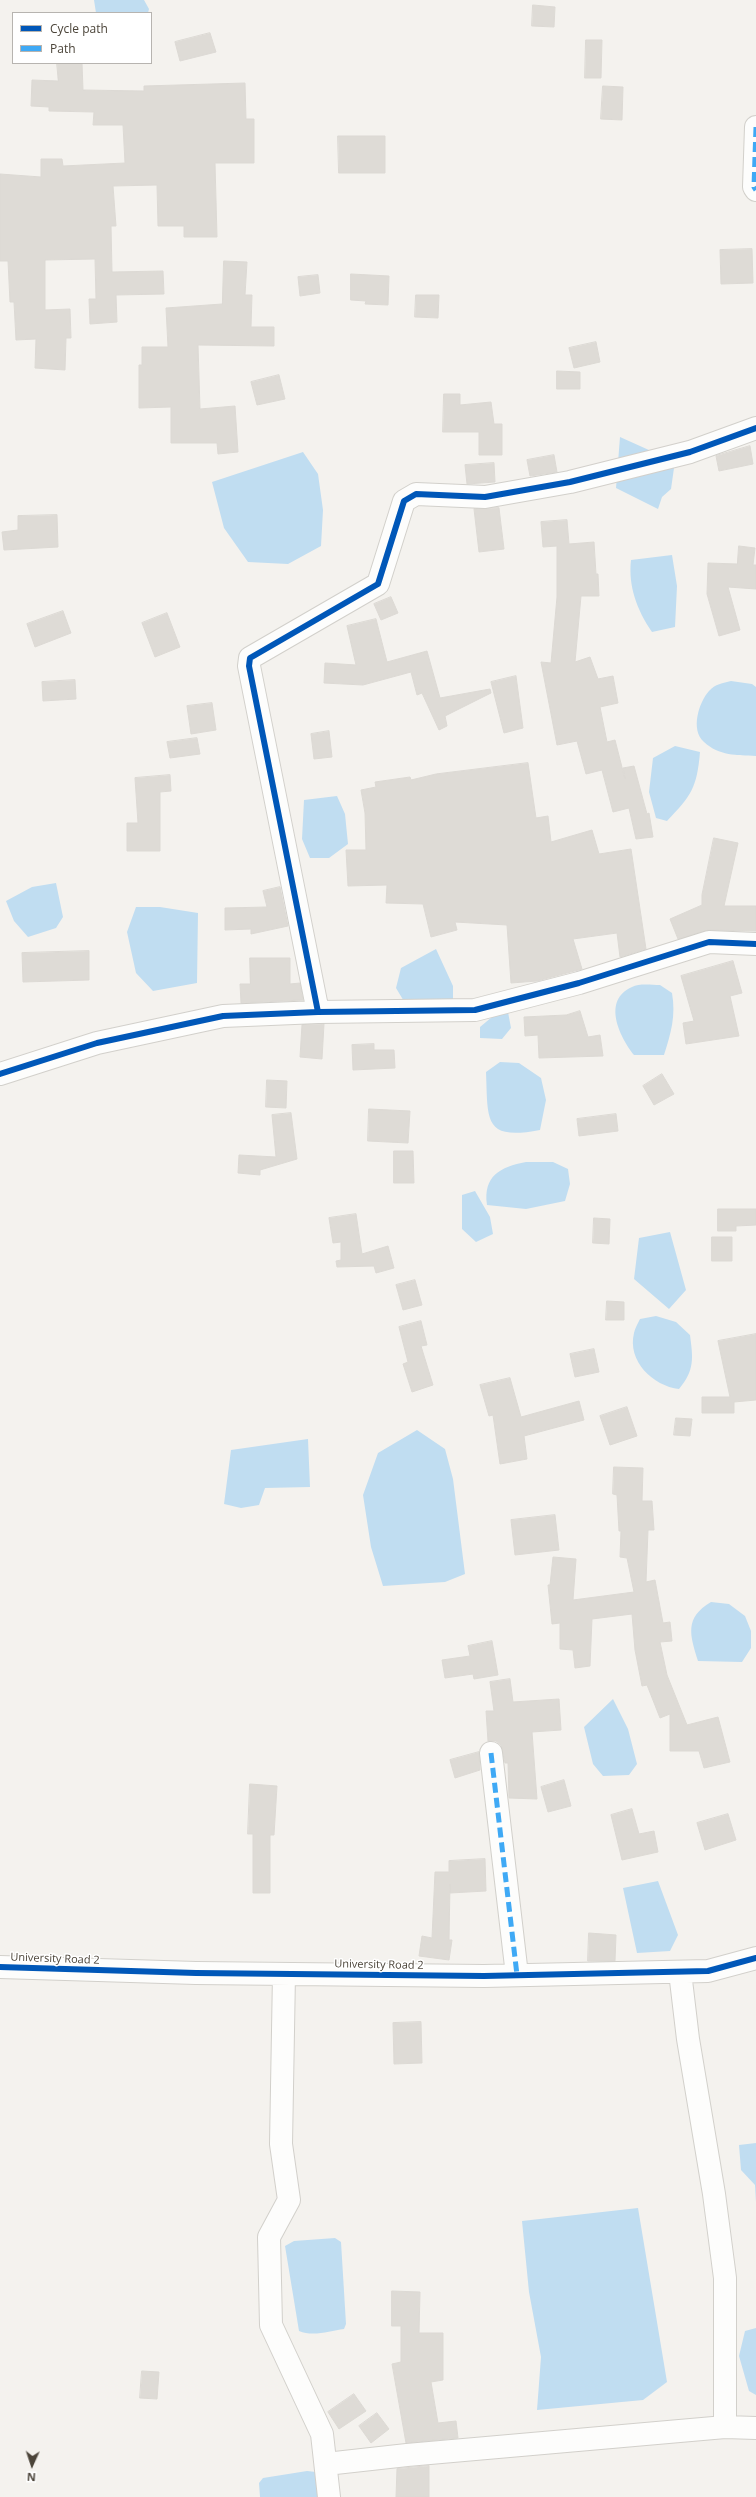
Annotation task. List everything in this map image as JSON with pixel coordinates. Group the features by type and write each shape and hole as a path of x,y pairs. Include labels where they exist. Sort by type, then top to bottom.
{"street":[{"path":"756,127 754,187 756,190"},
{"path":"318,1012 249,666 250,658 378,584 404,501 409,497 416,494 485,497 570,482 690,452 756,428"},
{"path":"0,1074 97,1043 223,1016 318,1012 475,1010 579,983 709,942 756,944"},
{"path":"491,1753 517,1975"},
{"name":"University Road 2","path":"0,1967 284,1974 517,1975 708,1971 756,1958"},
{"path":"680,1972 688,2039 714,2194 725,2278 725,2427"},
{"path":"284,1974 281,2144 289,2200 269,2237 271,2325 322,2434 329,2497"},
{"path":"326,2464 407,2455 725,2427 756,2428"}],"water":[{"path":"94,0 144,0 149,9 148,12 96,12"},
{"path":"620,437 660,455 674,468 671,489 662,497 658,509 616,488"},
{"path":"303,452 318,474 323,510 321,546 288,564 248,562 224,528 212,482"},
{"path":"672,555 677,586 675,627 652,632 642,615 632,588 630,570 631,560"},
{"path":"731,681 752,684 756,687 756,756 728,754 716,750 704,742 697,731 699,709 705,696 719,684"},
{"path":"675,746 700,752 699,764 695,783 691,791 682,805 667,821 656,818 649,792 653,758"},
{"path":"337,796 345,814 348,844 329,858 310,858 302,839 304,800"},
{"path":"56,883 63,917 56,928 28,937 14,921 6,901 32,887"},
{"path":"136,907 160,907 198,913 197,983 153,991 136,973 127,932"},
{"path":"436,949 453,986 453,1000 405,1003 396,988 401,968"},
{"path":"642,985 660,985 672,993 673,1001 672,1024 664,1055 634,1055 623,1038 616,1019 615,1009 618,1000 623,993 632,987"},
{"path":"498,1012 508,1012 511,1028 502,1039 480,1038 480,1027"},
{"path":"500,1062 519,1063 541,1078 546,1100 540,1130 521,1133 508,1132 498,1129 492,1123 487,1103 486,1072"},
{"path":"526,1162 553,1162 568,1169 570,1184 565,1201 526,1209 487,1205 486,1195 488,1187 495,1174 508,1167"},
{"path":"475,1191 490,1217 493,1234 476,1242 462,1229 462,1195"},
{"path":"670,1232 686,1290 669,1309 634,1279 639,1238"},
{"path":"656,1316 676,1322 690,1335 692,1364 688,1376 679,1389 669,1387 651,1377 638,1362 634,1353 634,1333 640,1319"},
{"path":"417,1430 445,1449 453,1479 465,1574 445,1582 383,1586 371,1547 363,1495 378,1453"},
{"path":"308,1439 310,1487 265,1488 259,1505 241,1508 224,1504 231,1450"},
{"path":"711,1602 729,1604 745,1616 751,1631 751,1648 742,1662 698,1661 691,1635 691,1628 696,1614"},
{"path":"613,1699 628,1729 637,1764 629,1775 603,1776 593,1764 584,1727"},
{"path":"658,1881 678,1935 670,1951 637,1953 623,1888"},
{"path":"756,2143 756,2202 755,2185 741,2170 739,2145"},
{"path":"638,2208 667,2382 643,2400 537,2410 541,2357 529,2292 522,2221"},
{"path":"335,2238 341,2242 346,2324 344,2329 322,2333 304,2333 299,2331 285,2246 294,2241"},
{"path":"756,2328 756,2395 749,2391 739,2356 745,2331"},
{"path":"307,2471 316,2472 319,2497 260,2497 259,2483 263,2478"}],"building":[{"path":"533,5 555,7 554,27 532,26"},
{"path":"210,33 216,52 180,61 175,42"},
{"path":"586,40 602,40 601,78 585,78"},
{"path":"57,64 82,64 83,90 144,91 144,86 245,83 246,119 254,119 254,163 215,163 217,237 184,237 184,226 158,226 157,185 113,186 116,226 111,226 112,272 163,271 164,294 116,295 117,322 90,324 89,299 96,299 95,259 45,260 45,310 70,309 71,338 66,338 65,370 35,368 36,339 16,340 14,302 10,302 8,261 0,261 0,174 41,177 41,159 62,159 63,166 125,163 123,125 93,125 94,112 49,111 49,107 31,106 32,80 58,81"},
{"path":"603,86 623,87 622,120 601,119"},
{"path":"338,136 385,136 385,173 339,173"},
{"path":"752,249 753,283 721,284 720,250"},
{"path":"224,261 247,262 245,295 252,295 251,327 274,327 274,346 198,345 200,409 235,406 238,452 218,454 217,443 171,443 171,407 139,408 139,365 142,365 142,347 168,347 166,308 222,304"},
{"path":"351,274 389,276 388,305 365,304 366,301 351,300"},
{"path":"318,275 320,293 300,296 298,277"},
{"path":"416,295 439,295 438,318 415,317"},
{"path":"596,342 600,362 574,368 569,348"},
{"path":"557,371 580,372 580,389 557,389"},
{"path":"279,375 285,399 257,405 251,382"},
{"path":"444,394 460,394 460,405 491,402 494,424 502,424 502,455 479,455 479,432 443,432"},
{"path":"750,446 753,464 719,471 716,456"},
{"path":"554,455 557,472 530,476 527,460"},
{"path":"494,463 495,482 467,484 465,465"},
{"path":"499,508 504,549 479,552 474,509"},
{"path":"57,515 58,547 4,550 2,532 18,530 18,516"},
{"path":"567,520 569,544 594,542 596,574 598,574 599,596 581,596 575,662 590,657 598,679 613,676 618,703 600,707 607,742 615,740 625,779 623,768 634,766 647,814 649,813 653,837 636,839 629,808 613,812 602,770 586,774 577,741 557,745 541,662 551,663 557,597 557,546 543,547 541,522"},
{"path":"739,546 755,548 753,565 756,565 756,589 728,587 740,630 719,636 707,594 708,563 737,564"},
{"path":"391,597 398,613 381,620 374,604"},
{"path":"63,611 71,633 35,647 27,624"},
{"path":"167,613 180,647 155,657 142,623"},
{"path":"376,619 387,662 427,651 440,698 490,689 491,693 445,716 447,726 439,730 422,693 417,695 411,672 363,685 324,683 325,663 356,665 347,626"},
{"path":"516,676 523,728 504,733 491,682"},
{"path":"75,680 76,699 43,701 42,682"},
{"path":"212,703 216,730 191,734 187,706"},
{"path":"329,731 332,757 314,759 311,734"},
{"path":"197,738 200,754 170,758 167,742"},
{"path":"528,763 536,818 548,816 551,842 592,830 599,854 631,849 646,949 620,957 617,933 573,939 582,969 537,981 511,983 507,925 455,922 457,930 431,937 423,904 386,903 387,885 348,886 346,850 366,850 365,813 361,790 376,787 375,782 410,777 411,780 436,774"},
{"path":"170,775 171,791 160,792 160,851 127,851 127,823 138,823 135,778"},
{"path":"714,838 738,843 724,906 756,906 756,931 709,930 678,939 670,919 702,905 702,895"},
{"path":"280,887 288,926 251,934 251,929 225,930 225,908 267,907 263,891"},
{"path":"89,951 89,980 23,982 22,953"},
{"path":"250,958 290,958 290,984 300,983 303,1000 241,1003 240,984 250,984"},
{"path":"733,961 742,993 730,996 739,1036 686,1044 683,1023 694,1021 681,976"},
{"path":"580,1011 588,1037 600,1035 603,1056 539,1058 538,1035 525,1036 524,1017 566,1015"},
{"path":"324,1024 322,1059 300,1057 302,1025"},
{"path":"374,1044 374,1050 394,1050 395,1068 353,1070 352,1045"},
{"path":"662,1074 674,1094 654,1105 643,1086"},
{"path":"267,1080 287,1081 286,1108 266,1107"},
{"path":"369,1109 410,1111 408,1143 368,1141"},
{"path":"291,1113 297,1159 260,1170 260,1175 238,1173 239,1155 276,1157 272,1115"},
{"path":"616,1114 618,1131 579,1136 577,1119"},
{"path":"394,1151 413,1151 414,1183 394,1183"},
{"path":"718,1209 756,1209 756,1225 736,1226 736,1231 718,1231"},
{"path":"356,1214 362,1254 388,1246 394,1268 376,1273 374,1266 337,1267 336,1261 341,1260 341,1242 333,1243 329,1218"},
{"path":"594,1218 610,1219 609,1244 593,1243"},
{"path":"712,1237 732,1237 732,1261 712,1261"},
{"path":"415,1280 422,1305 403,1310 396,1285"},
{"path":"607,1301 624,1302 624,1320 606,1320"},
{"path":"421,1321 427,1345 421,1346 433,1385 412,1392 403,1364 408,1362 399,1327"},
{"path":"756,1334 756,1400 734,1402 734,1413 702,1413 702,1397 730,1397 718,1341"},
{"path":"594,1349 599,1372 575,1377 570,1354"},
{"path":"510,1378 521,1417 579,1401 584,1420 524,1436 527,1459 500,1464 493,1415 489,1416 480,1385"},
{"path":"627,1407 637,1436 610,1445 600,1416"},
{"path":"676,1418 692,1419 690,1436 674,1435"},
{"path":"614,1467 643,1468 642,1501 652,1501 654,1530 648,1530 646,1582 655,1580 663,1623 670,1622 672,1641 660,1642 667,1675 687,1725 718,1717 730,1762 704,1768 699,1751 670,1751 670,1714 660,1718 647,1685 642,1686 635,1650 632,1614 592,1619 590,1666 575,1668 573,1650 560,1649 560,1623 552,1624 548,1585 550,1585 553,1557 576,1559 573,1600 634,1592 627,1558 620,1557 621,1531 619,1531 617,1495 613,1494"},
{"path":"555,1515 559,1550 515,1555 511,1520"},
{"path":"492,1641 498,1675 474,1679 473,1674 445,1678 442,1660 470,1656 468,1646"},
{"path":"510,1679 513,1702 559,1699 561,1730 532,1732 537,1799 509,1798 508,1763 505,1763 501,1745 496,1741 488,1741 486,1711 494,1711 490,1682"},
{"path":"479,1752 480,1770 455,1778 450,1760"},
{"path":"564,1780 571,1806 548,1812 541,1787"},
{"path":"250,1784 277,1786 274,1835 270,1835 270,1893 253,1893 253,1834 248,1834"},
{"path":"632,1809 639,1834 654,1831 658,1852 622,1860 611,1815"},
{"path":"728,1814 736,1840 705,1850 697,1823"},
{"path":"485,1859 486,1891 450,1893 450,1884 449,1940 452,1940 449,1960 419,1956 422,1936 432,1938 435,1872 449,1872 449,1861"},
{"path":"589,1933 616,1935 615,1961 588,1961"},
{"path":"421,2022 422,2063 394,2064 393,2023"},
{"path":"392,2291 420,2292 419,2333 443,2333 443,2380 431,2382 438,2423 456,2421 458,2438 406,2443 392,2364 401,2362 401,2326 392,2326"},
{"path":"142,2371 159,2372 157,2399 140,2398"},
{"path":"354,2394 366,2411 339,2429 328,2412"},
{"path":"377,2413 389,2429 371,2443 359,2426"},
{"path":"429,2466 429,2497 396,2497 397,2469"}],"marked path":[{"path":"756,127 754,187 756,190"},
{"path":"491,1753 517,1975"}],"cycle path":[{"path":"318,1012 249,666 250,658 378,584 404,501 416,494 485,497 570,482 690,452 756,428"},
{"path":"0,1074 97,1043 223,1016 318,1012 475,1010 579,983 709,942 756,944"},
{"path":"0,1967 196,1973 484,1976 708,1971 756,1958"}]}
